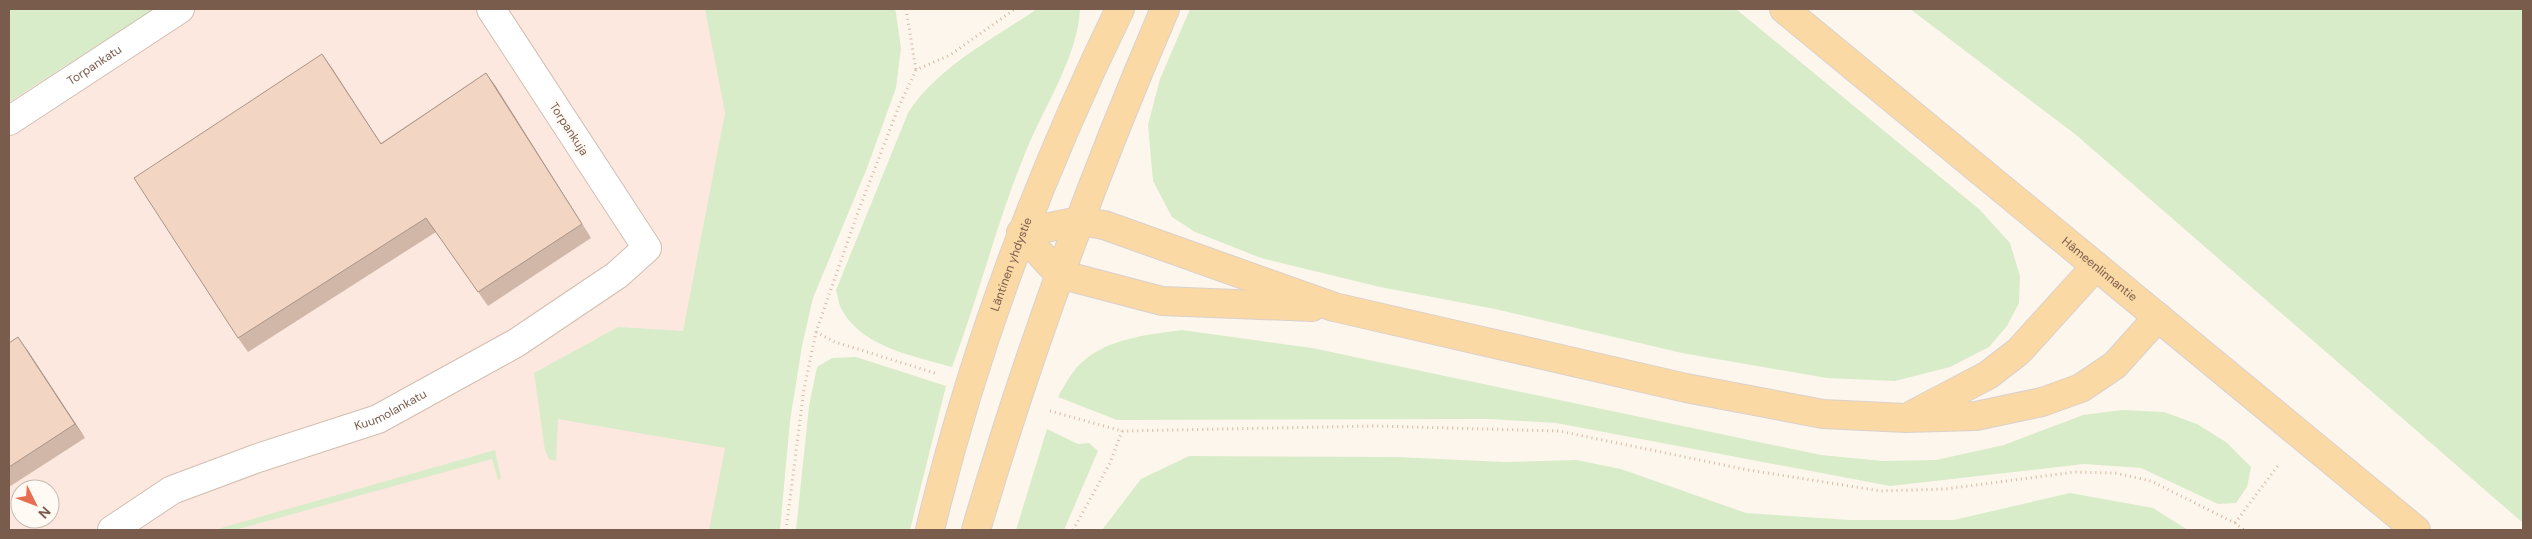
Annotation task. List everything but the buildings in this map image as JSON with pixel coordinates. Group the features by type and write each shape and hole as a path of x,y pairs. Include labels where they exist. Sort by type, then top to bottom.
{"main road":[{"name":"Läntinen yhdystie","path":"930,530 951,445 1021,233 1077,96 1120,9"},
{"path":"976,530 997,460 1059,274 1118,118 1164,9"},
{"name":"Hämeenlinnantie","path":"1784,9 2416,530"},
{"path":"1021,233 1079,221 1104,225 1334,307 1686,388 1822,414 1906,418 1976,416 2042,402 2081,388 2115,365 2158,317"},
{"path":"1021,233 1059,274 1162,301 1235,306 1334,307"},
{"path":"1906,418 1988,376 2018,352 2096,266"}],"street":[{"name":"Torpankatu","path":"9,121 180,9"},
{"name":"Torpankuja","path":"491,9 647,248"},
{"name":"Kuumolankatu","path":"112,530 172,490 255,459 378,419 516,343 617,275 647,248"}],"path":[{"path":"786,530 804,389 816,332 861,204 899,106 916,70 906,9"},
{"path":"916,70 950,55 1015,9"},
{"path":"816,332 835,342 939,375"},
{"path":"1050,411 1122,431 1376,426 1559,431 1748,470 1881,491 1945,489 2075,472 2114,473 2150,481 2235,523 2244,530"},
{"path":"1073,530 1110,463 1122,431"},
{"path":"2235,523 2279,464"}],"shaded area":[{"path":"114,9 814,9 738,530 9,530 9,78"}],"green space":[{"path":"9,9 154,9 9,102"},
{"path":"705,9 895,9 896,13 901,48 896,88 867,168 813,298 802,346 790,421 780,530 709,530 725,448 558,419 556,461 549,459 545,451 534,373 618,327 683,331 725,113"},
{"path":"1037,9 1080,9 1078,27 1067,63 1033,134 1016,177 952,367 892,349 864,334 852,324 842,310 836,290 908,113 934,82 950,68 984,43"},
{"path":"1190,9 1736,9 1979,209 2010,243 2020,276 2019,303 2007,326 1989,347 1950,367 1895,381 1827,378 1682,353 1495,309 1380,287 1261,258 1195,232 1172,217 1153,181 1148,125 1160,79"},
{"path":"1910,9 2523,9 2523,523 2075,134"},
{"path":"1182,330 1312,348 1821,455 1883,461 1936,460 2004,445 2083,415 2122,410 2164,412 2197,424 2226,442 2251,467 2247,487 2236,503 2218,504 2141,468 2084,464 1890,486 1556,423 1490,419 1117,420 1058,397 1080,364 1102,348 1128,339"},
{"path":"856,357 946,386 910,530 796,530 809,406 817,367 832,358"},
{"path":"1047,429 1078,444 1089,443 1098,451 1064,530 1016,530"},
{"path":"495,450 501,479 498,480 492,459 235,530 214,530"},
{"path":"1189,456 1397,457 1504,462 1576,460 1621,469 1746,513 1850,520 1954,520 2070,493 2153,508 2188,530 1102,530 1141,479"}]}
